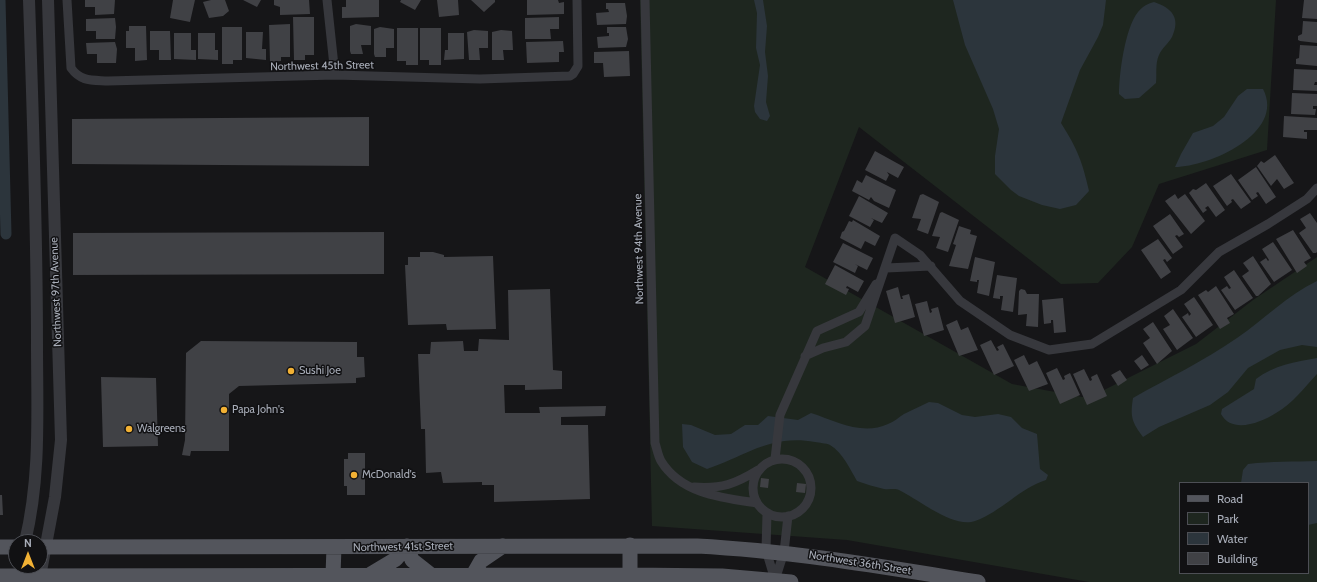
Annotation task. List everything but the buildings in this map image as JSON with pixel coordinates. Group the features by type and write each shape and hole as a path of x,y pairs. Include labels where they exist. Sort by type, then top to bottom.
{"main road":[{"name":"Northwest 41st Street","path":"48,547 630,545 697,546 766,550"},
{"path":"630,545 630,575"},
{"path":"407,546 412,560 431,575"},
{"path":"369,575 396,560 407,546"},
{"path":"474,575 481,561 503,546"},
{"path":"333,575 334,547"},
{"name":"Northwest 36th Street","path":"766,550 978,582"},
{"path":"0,576 18,575 40,579 333,575 630,575 710,576 791,582"}],"street":[{"name":"Northwest 97th Avenue","path":"26,534 36,481 38,442 37,261 29,0"},
{"name":"Northwest 97th Avenue","path":"46,534 56,490 61,440 48,0"},
{"name":"Northwest 45th Street","path":"67,0 71,68 75,74 82,79 108,81 335,75 480,79 557,78 570,76 576,70 578,62 577,0"},
{"path":"327,0 335,75"},
{"name":"Northwest 94th Avenue","path":"645,0 655,444 661,461 672,474 687,486 705,494 757,503"},
{"path":"805,356 823,348 846,342 865,326 895,238 920,255 960,301 1010,335 1049,350 1092,344 1181,290 1218,252 1268,224 1307,199 1317,188"},
{"path":"886,268 931,266"},
{"path":"776,459 780,415 817,332 859,312 886,268"},
{"path":"687,486 710,488 736,483 759,469 766,462 785,458 795,461 806,470 812,484 812,493 808,503 802,510 788,516 774,516 767,513 757,503 752,487 754,478 759,469"},
{"path":"767,513 766,550 774,580"},
{"path":"774,580 784,552 788,516"}],"green space":[{"path":"640,0 1276,0 1267,150 1159,184 1132,247 1098,283 1061,284 859,127 805,267 1012,384 1088,398 1196,344 1253,300 1317,257 1317,582 1089,582 847,540 652,526"}],"water":[{"path":"754,0 763,0 767,26 765,52 768,76 766,102 770,116 767,121 760,119 755,112 754,106 760,65 756,48 757,13"},
{"path":"953,0 1106,0 1103,25 1080,70 1061,123 1079,156 1089,191 1076,205 1060,209 1042,205 1019,196 995,174 995,156 999,129 993,109 965,45"},
{"path":"1154,2 1166,7 1173,15 1176,24 1175,30 1169,42 1159,55 1156,83 1139,98 1125,99 1119,94 1119,85 1126,40 1133,19 1138,12 1145,6"},
{"path":"1247,89 1263,89 1267,105 1264,120 1254,133 1224,154 1206,161 1175,167 1193,133 1213,126 1224,117 1238,96"},
{"path":"1317,281 1317,347 1302,345 1280,350 1248,368 1228,392 1210,405 1159,427 1143,437 1134,423 1132,415 1133,398 1199,362 1247,331 1296,293"},
{"path":"1317,358 1317,374 1293,400 1276,413 1247,425 1232,424 1221,414 1222,409 1254,389 1256,379 1263,374 1277,367"},
{"path":"929,402 938,403 962,415 975,417 998,414 1011,417 1022,428 1037,434 1040,469 1048,475 1046,480 1028,489 984,517 975,521 966,522 957,521 936,512 899,490 884,489 857,481 839,452 827,444 799,440 785,441 759,448 707,469 692,462 683,447 682,424 691,425 715,435 731,434 745,425 758,425 768,416 798,420 811,413 849,426 869,428 890,423 904,414"},
{"path":"1317,461 1317,523 1309,525 1309,482 1241,482 1243,470 1248,464"}],"waterway":[{"path":"0,0 6,234"}],"place":[{"name":"Sushi Joe","path":"291,371"},
{"name":"Papa John's","path":"224,410"},
{"name":"Walgreens","path":"129,429"},
{"name":"McDonald's","path":"354,475"}]}
